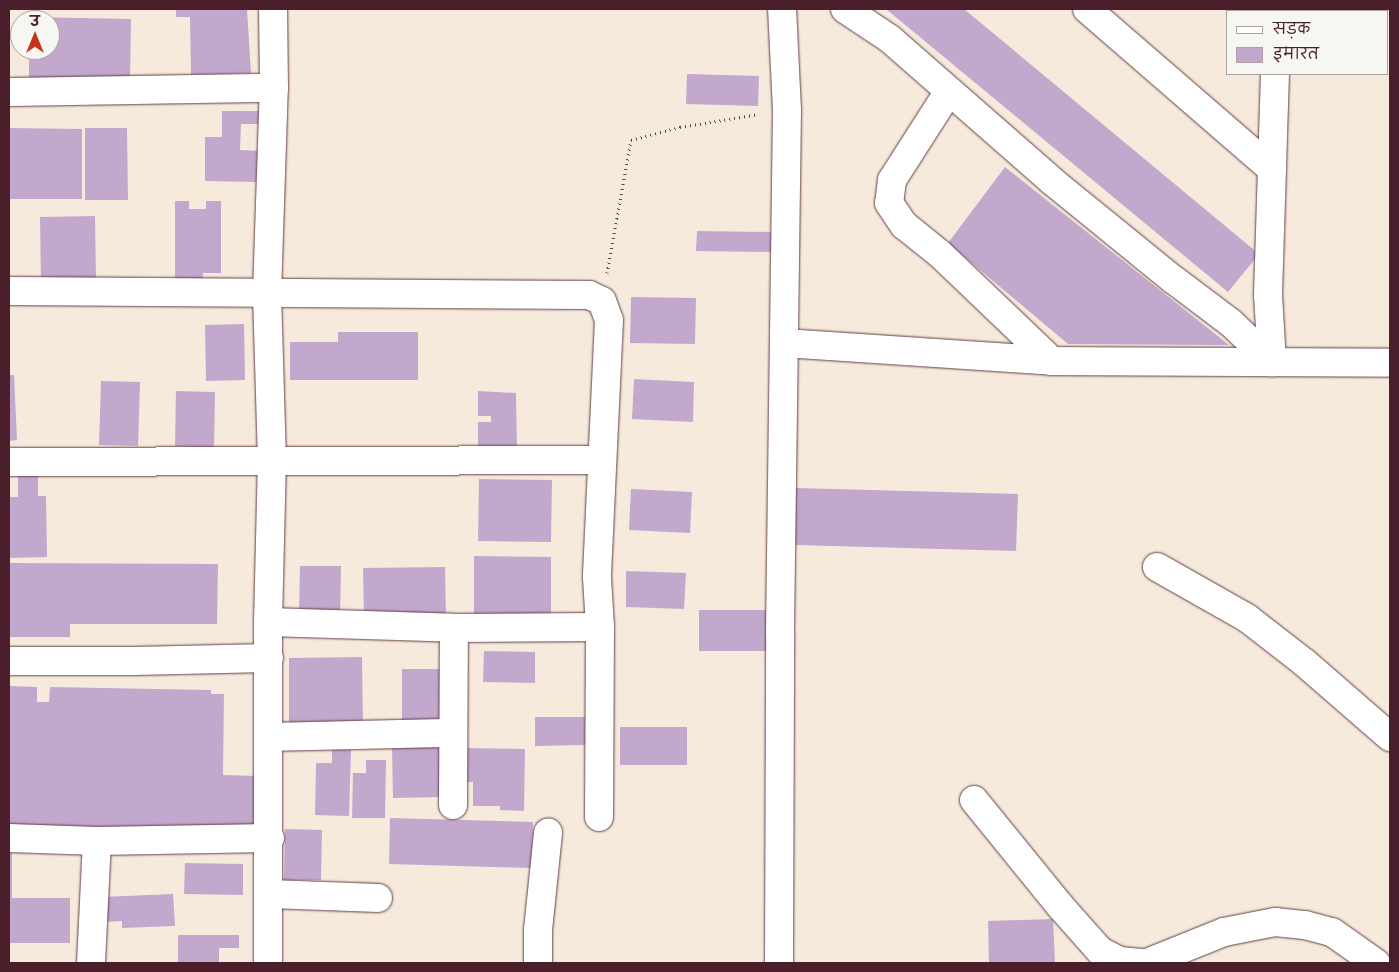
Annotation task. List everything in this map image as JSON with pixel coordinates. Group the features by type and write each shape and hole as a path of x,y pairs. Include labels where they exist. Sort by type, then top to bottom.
{"street":[{"path":"268,963 270,737 268,622 272,462 268,294 274,88 273,9"},
{"path":"779,963 787,110 782,9"},
{"path":"845,9 890,39 1052,181 1174,280 1231,322 1272,362"},
{"path":"1088,9 1133,51 1272,169"},
{"path":"1272,362 1268,295 1275,75"},
{"path":"9,92 274,88"},
{"path":"949,91 892,180 889,203 904,225 940,254 1052,361"},
{"path":"9,291 588,295 602,301 609,320 598,576 600,627 599,817"},
{"path":"784,343 1052,361 1390,364"},
{"path":"9,462 602,460"},
{"path":"1156,567 1247,618 1305,663 1390,737"},
{"path":"268,622 454,628 600,627"},
{"path":"452,805 454,628"},
{"path":"9,660 134,661 269,658"},
{"path":"270,737 452,733"},
{"path":"974,800 1061,908 1100,951 1120,961 1141,963"},
{"path":"538,963 538,930 548,834"},
{"path":"9,838 97,841 270,838"},
{"path":"91,963 97,841"},
{"path":"270,894 378,898"},
{"path":"1147,963 1224,932 1275,922 1305,925 1332,932 1376,963"}],"path":[{"path":"602,301 631,140 680,127 787,110"}],"building":[{"path":"176,9 247,9 251,73 191,75 190,17 176,17"},
{"path":"886,9 964,9 1259,254 1228,292"},
{"path":"60,18 131,19 130,81 29,79 29,60 60,60"},
{"path":"687,74 759,76 758,106 686,104"},
{"path":"222,111 261,111 261,124 241,124 240,150 261,151 261,182 205,181 205,137 222,137"},
{"path":"9,128 82,129 82,199 9,199"},
{"path":"85,128 127,128 128,200 85,200"},
{"path":"1005,167 1229,345 1068,344 948,243"},
{"path":"175,201 189,201 189,209 206,209 206,201 221,201 221,273 203,273 203,279 175,279"},
{"path":"95,216 96,282 41,283 40,217"},
{"path":"697,231 772,232 772,252 696,251"},
{"path":"631,297 696,298 695,344 630,343"},
{"path":"244,324 245,380 206,381 205,325"},
{"path":"338,332 418,332 418,380 290,380 290,342 338,342"},
{"path":"9,375 14,375 17,440 9,441"},
{"path":"634,379 694,382 693,422 632,419"},
{"path":"101,381 140,382 138,446 99,445"},
{"path":"176,391 215,392 214,448 175,446"},
{"path":"478,391 516,393 517,451 478,451 478,422 491,422 491,416 478,416"},
{"path":"18,473 38,473 38,496 46,496 47,557 9,558 9,497 18,497"},
{"path":"479,479 552,480 551,542 478,541"},
{"path":"796,488 1018,494 1016,551 794,545"},
{"path":"631,489 692,492 690,533 629,530"},
{"path":"474,556 551,557 551,614 474,614"},
{"path":"9,563 218,564 217,624 70,624 70,637 9,637"},
{"path":"300,566 341,566 340,616 299,615"},
{"path":"445,567 446,619 364,620 363,568"},
{"path":"626,571 686,573 684,609 626,607"},
{"path":"699,610 766,610 767,651 699,651"},
{"path":"484,651 535,652 535,683 483,682"},
{"path":"362,657 363,725 289,725 289,658"},
{"path":"402,669 441,669 441,721 402,725"},
{"path":"9,686 37,687 37,702 49,702 50,687 211,690 211,694 224,694 223,775 256,776 256,831 9,826"},
{"path":"535,717 585,717 586,745 535,746"},
{"path":"620,727 687,727 687,765 620,765"},
{"path":"442,746 443,797 393,798 392,747"},
{"path":"465,748 525,749 524,811 500,810 500,806 473,806 473,782 467,782"},
{"path":"332,750 351,750 349,816 315,815 316,763 332,763"},
{"path":"366,760 386,760 385,818 352,818 353,773 366,773"},
{"path":"390,818 533,822 532,868 389,864"},
{"path":"285,829 322,830 321,880 284,880"},
{"path":"9,853 12,853 12,898 70,898 70,943 9,943"},
{"path":"185,863 243,864 243,895 184,894"},
{"path":"173,894 175,926 122,928 122,921 103,922 102,897"},
{"path":"1053,919 1055,963 989,963 988,921"},
{"path":"178,935 239,935 239,948 219,948 219,963 178,963"}]}
